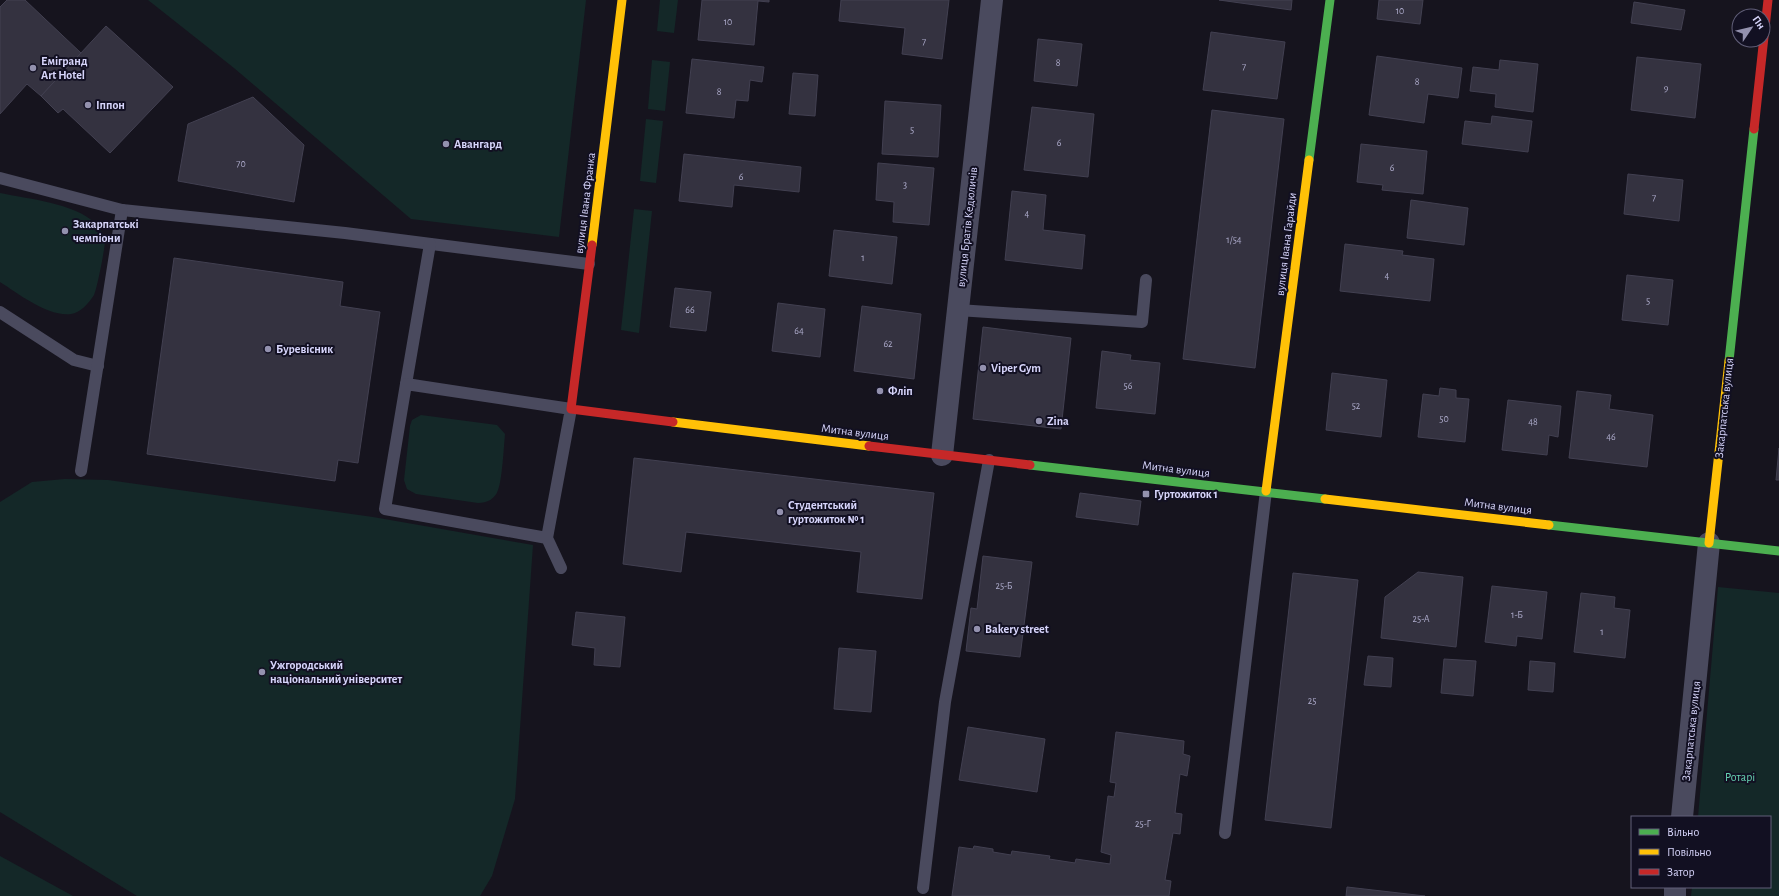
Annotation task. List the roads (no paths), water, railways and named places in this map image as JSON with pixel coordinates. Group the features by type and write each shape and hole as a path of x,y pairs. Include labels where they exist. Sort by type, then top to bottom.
{"street":[{"name":"вулиця Івана Франка","path":"572,409 622,0"},
{"name":"вулиця Братів Кедюличів","path":"942,454 992,0"},
{"name":"вулиця Івана Гарайди","path":"1266,491 1330,0"},
{"name":"Закарпатська вулиця","path":"1682,816 1709,543 1768,0"},
{"name":"Митна вулиця","path":"572,409 989,460 1779,551"}],"lane":[{"path":"0,178 122,210 430,244 589,264"},
{"path":"81,471 122,210"},
{"path":"430,244 385,509 547,538"},
{"path":"958,310 1142,322 1146,280"},
{"path":"0,312 74,360 98,366"},
{"path":"406,384 572,409 547,538 561,568"},
{"path":"923,888 945,702 989,460"},
{"path":"1225,833 1266,491"}],"place":[{"name":"Емігранд Art Hotel","path":"33,68"},
{"name":"Іппон","path":"88,105"},
{"name":"Авангард","path":"446,144"},
{"name":"Закарпатські чемпіони","path":"65,231"},
{"name":"Буревісник","path":"268,349"},
{"name":"Viper Gym","path":"983,368"},
{"name":"Фліп","path":"880,391"},
{"name":"Zina","path":"1039,421"},
{"name":"Гуртожиток 1","path":"1146,494"},
{"name":"Студентський гуртожиток № 1","path":"780,512"},
{"name":"Bakery street","path":"977,629"},
{"name":"Ужгородський національний університет","path":"262,672"}],"park label":[{"name":"Ротарі","path":"1740,777"}]}
